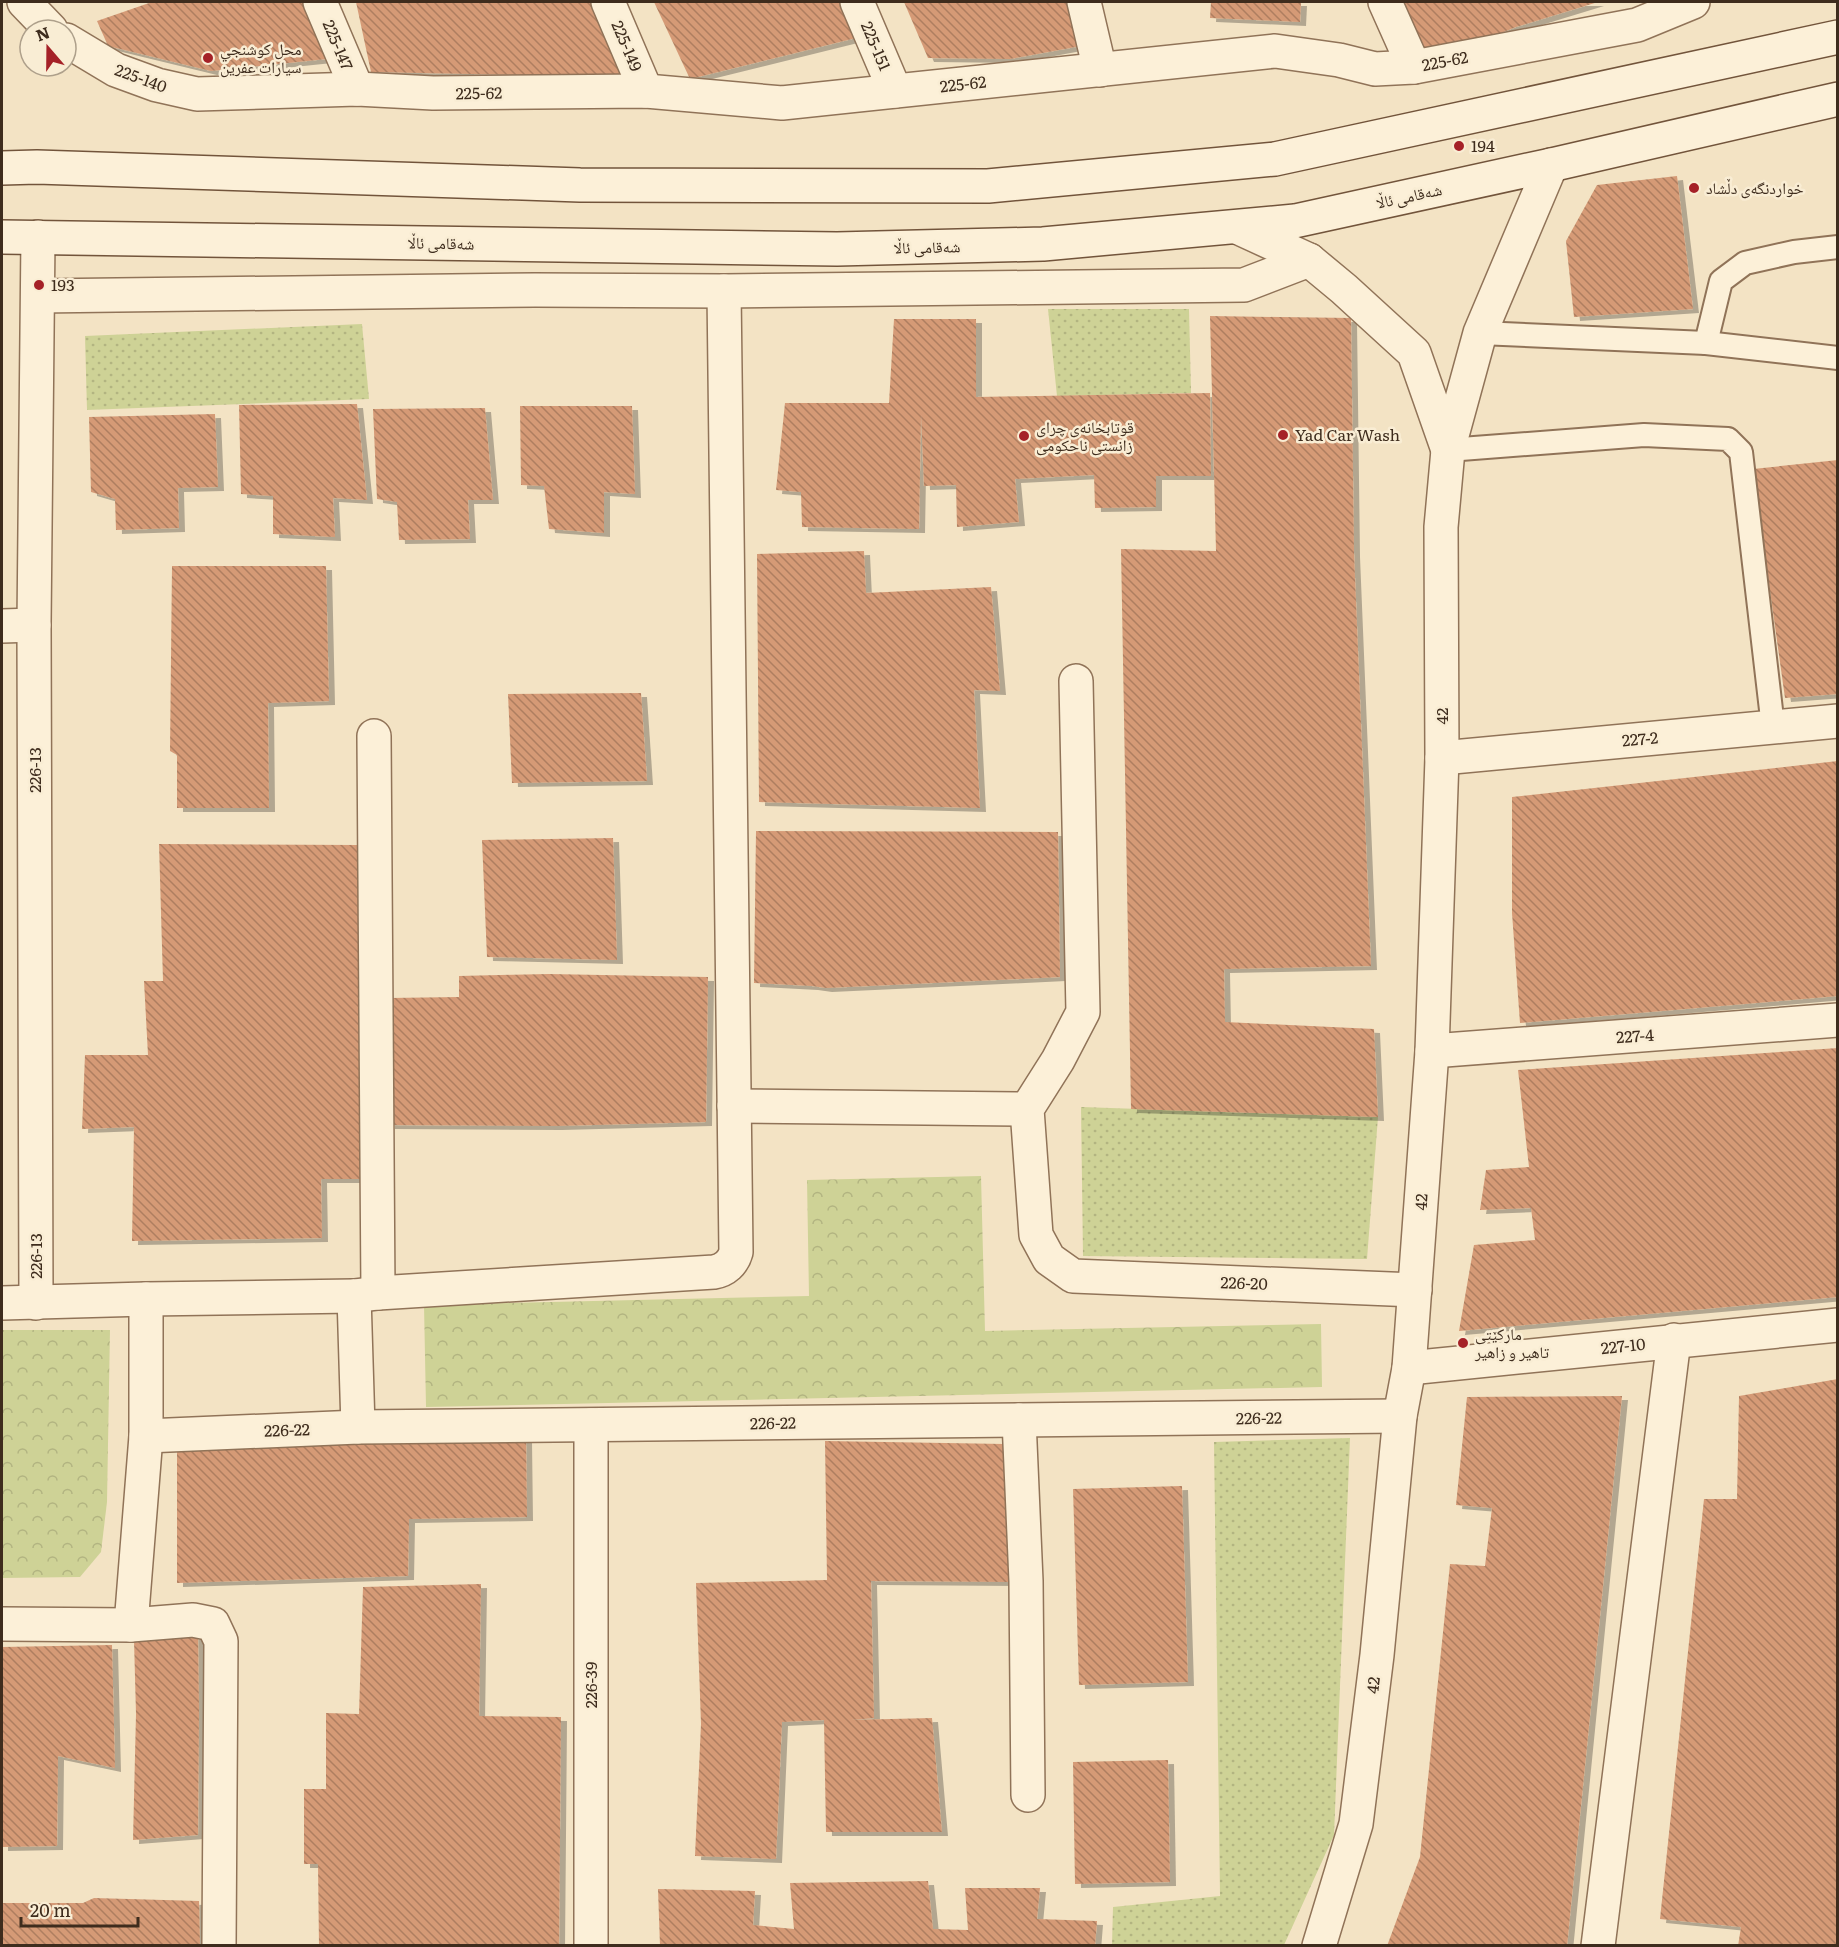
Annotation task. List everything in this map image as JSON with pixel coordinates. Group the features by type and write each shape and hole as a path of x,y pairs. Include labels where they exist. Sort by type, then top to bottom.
{"street":[{"path":"24,2 39,18"},
{"name":"225-147","path":"320,2 357,89"},
{"name":"225-149","path":"608,2 646,91"},
{"name":"225-151","path":"857,2 895,91"},
{"path":"1084,2 1100,70"},
{"path":"1385,2 1414,66"},
{"name":"225-62","path":"223,94 357,89 433,93 646,91 782,103 1275,51 1339,60 1375,69 1414,66 1631,13 1693,2"},
{"path":"2,168 580,185 988,186 1275,159 1838,37"},
{"name":"225-140","path":"78,47 116,70 157,85 197,94 223,94"},
{"name":"شه‌قامی ئاڵا","path":"2,237 837,249 1043,244 1239,228 1295,221 1838,99"},
{"path":"1448,450 1480,333 1551,165"},
{"path":"1239,228 1309,260 1414,353 1448,450"},
{"name":"226-13","path":"36,1303 34,626 38,237"},
{"path":"38,296 1244,285 1309,260"},
{"path":"2,1303 366,1295 714,1272 722,1270 732,1262 736,1252 724,291"},
{"name":"42","path":"1319,1946 1356,1824 1377,1655 1400,1416 1409,1368 1432,1051 1442,758 1441,527 1448,450"},
{"path":"2,626 34,626"},
{"path":"734,1106 1027,1109 1058,1060 1083,1012 1076,681"},
{"name":"227-2","path":"1442,758 1838,721"},
{"path":"358,1427 366,1295 374,736"},
{"name":"227-4","path":"1432,1051 1838,1020"},
{"name":"226-20","path":"1027,1109 1036,1235 1049,1259 1074,1276 1415,1290"},
{"path":"131,1625 146,1436 147,1299"},
{"name":"227-10","path":"1409,1368 1838,1325"},
{"path":"1598,1946 1674,1340"},
{"name":"226-22","path":"146,1436 358,1427 1400,1416"},
{"path":"1019,1420 1026,1581 1028,1795"},
{"name":"226-39","path":"591,1425 591,1946"},
{"path":"2,1624 131,1625 194,1620 213,1624 221,1641 219,1946"}],"lane":[{"path":"1706,343 1721,281 1745,263 1794,252 1838,247"},
{"path":"1480,333 1706,343 1838,358"},
{"path":"1448,450 1644,435 1728,440 1741,452 1773,727"}],"green space":[{"path":"1048,309 1189,309 1191,393 1057,396"},
{"path":"362,324 369,399 87,410 85,336"},
{"path":"1081,1107 1378,1117 1367,1259 1083,1256"},
{"path":"981,1176 985,1331 1321,1324 1322,1387 426,1407 424,1305 809,1296 807,1180"},
{"path":"2,1330 110,1330 107,1502 101,1552 80,1577 2,1578"},
{"path":"1350,1438 1334,1835 1284,1945 1112,1945 1113,1907 1220,1896 1214,1442"}],"building":[{"path":"152,2 313,2 336,58 211,71 108,46 97,21"},
{"path":"356,2 593,2 627,77 371,72"},
{"path":"654,2 849,2 864,36 690,79"},
{"path":"904,2 1072,2 1081,46 1010,59 928,58"},
{"path":"1211,2 1301,2 1300,22 1210,18"},
{"path":"1399,2 1598,2 1516,27 1436,59 1424,55"},
{"path":"1677,176 1693,309 1574,317 1566,241 1597,185"},
{"path":"1210,316 1351,318 1354,553 1371,966 1224,969 1225,1022 1374,1029 1378,1117 1131,1109 1121,549 1216,551"},
{"path":"894,319 976,319 976,397 1210,393 1211,476 1156,476 1156,507 1095,508 1094,475 1015,479 1019,522 957,527 956,485 924,486 921,414 919,529 802,527 801,492 776,490 785,403 889,403"},
{"path":"357,404 367,500 333,498 335,537 273,534 273,496 241,494 239,405"},
{"path":"520,406 632,406 635,494 604,492 604,533 549,529 544,486 521,485"},
{"path":"485,408 493,500 468,500 470,539 399,540 397,502 377,499 373,409"},
{"path":"215,414 218,487 178,488 179,528 116,530 115,499 91,492 89,417"},
{"path":"1838,460 1838,694 1785,698 1753,469"},
{"path":"864,551 866,593 991,587 1000,691 974,690 980,808 759,802 757,554"},
{"path":"172,566 326,566 329,701 268,703 269,808 177,808 177,755 170,751"},
{"path":"641,693 647,781 512,783 508,694"},
{"path":"1838,761 1838,996 1520,1023 1512,913 1512,797"},
{"path":"756,831 1058,832 1060,977 826,988 754,983"},
{"path":"613,838 617,960 487,957 482,840"},
{"path":"159,844 359,845 364,1052 359,1122 362,1179 321,1179 322,1238 132,1241 134,1127 82,1129 85,1055 148,1055 144,981 163,981"},
{"path":"549,974 708,977 706,1122 556,1126 389,1125 389,998 459,997 459,976"},
{"path":"1838,1048 1838,1297 1459,1331 1474,1245 1535,1240 1531,1208 1480,1210 1486,1170 1529,1167 1518,1070"},
{"path":"1838,1379 1838,1946 1738,1946 1741,1927 1660,1919 1704,1499 1737,1499 1739,1396"},
{"path":"1622,1396 1567,1946 1387,1946 1420,1857 1450,1564 1485,1566 1492,1508 1456,1505 1467,1397"},
{"path":"526,1437 527,1517 409,1519 408,1576 177,1583 177,1447"},
{"path":"825,1441 1005,1444 1013,1582 871,1581 874,1718 851,1720 932,1718 942,1832 826,1832 824,1720 782,1722 776,1859 695,1856 701,1724 696,1583 827,1580"},
{"path":"1182,1486 1188,1682 1079,1685 1073,1489"},
{"path":"481,1584 479,1716 561,1717 559,1946 319,1946 318,1864 304,1864 304,1789 326,1789 326,1713 359,1714 363,1587"},
{"path":"198,1635 198,1835 133,1840 136,1714 134,1640"},
{"path":"112,1645 115,1768 58,1756 57,1846 2,1847 2,1647"},
{"path":"1168,1760 1170,1882 1075,1884 1073,1762"},
{"path":"928,1881 933,1929 968,1930 965,1888 1040,1888 1037,1919 1097,1921 1095,1946 660,1946 658,1889 755,1891 753,1925 794,1929 790,1883"},
{"path":"94,1898 199,1901 200,1946 2,1946 2,1903 83,1903"}],"place":[{"name":"محل كوشنجي سيارات عفرين","path":"208,58"},
{"name":"194","path":"1459,146"},
{"name":"خواردنگەی دڵشاد","path":"1694,188"},
{"name":"193","path":"39,285"},
{"name":"Yad Car Wash","path":"1283,435"},
{"name":"قوتابخانەی چرای زانستی ناحکومی","path":"1024,436"},
{"name":"ماركێتی تاهیر و زاهیر","path":"1463,1343"}]}
